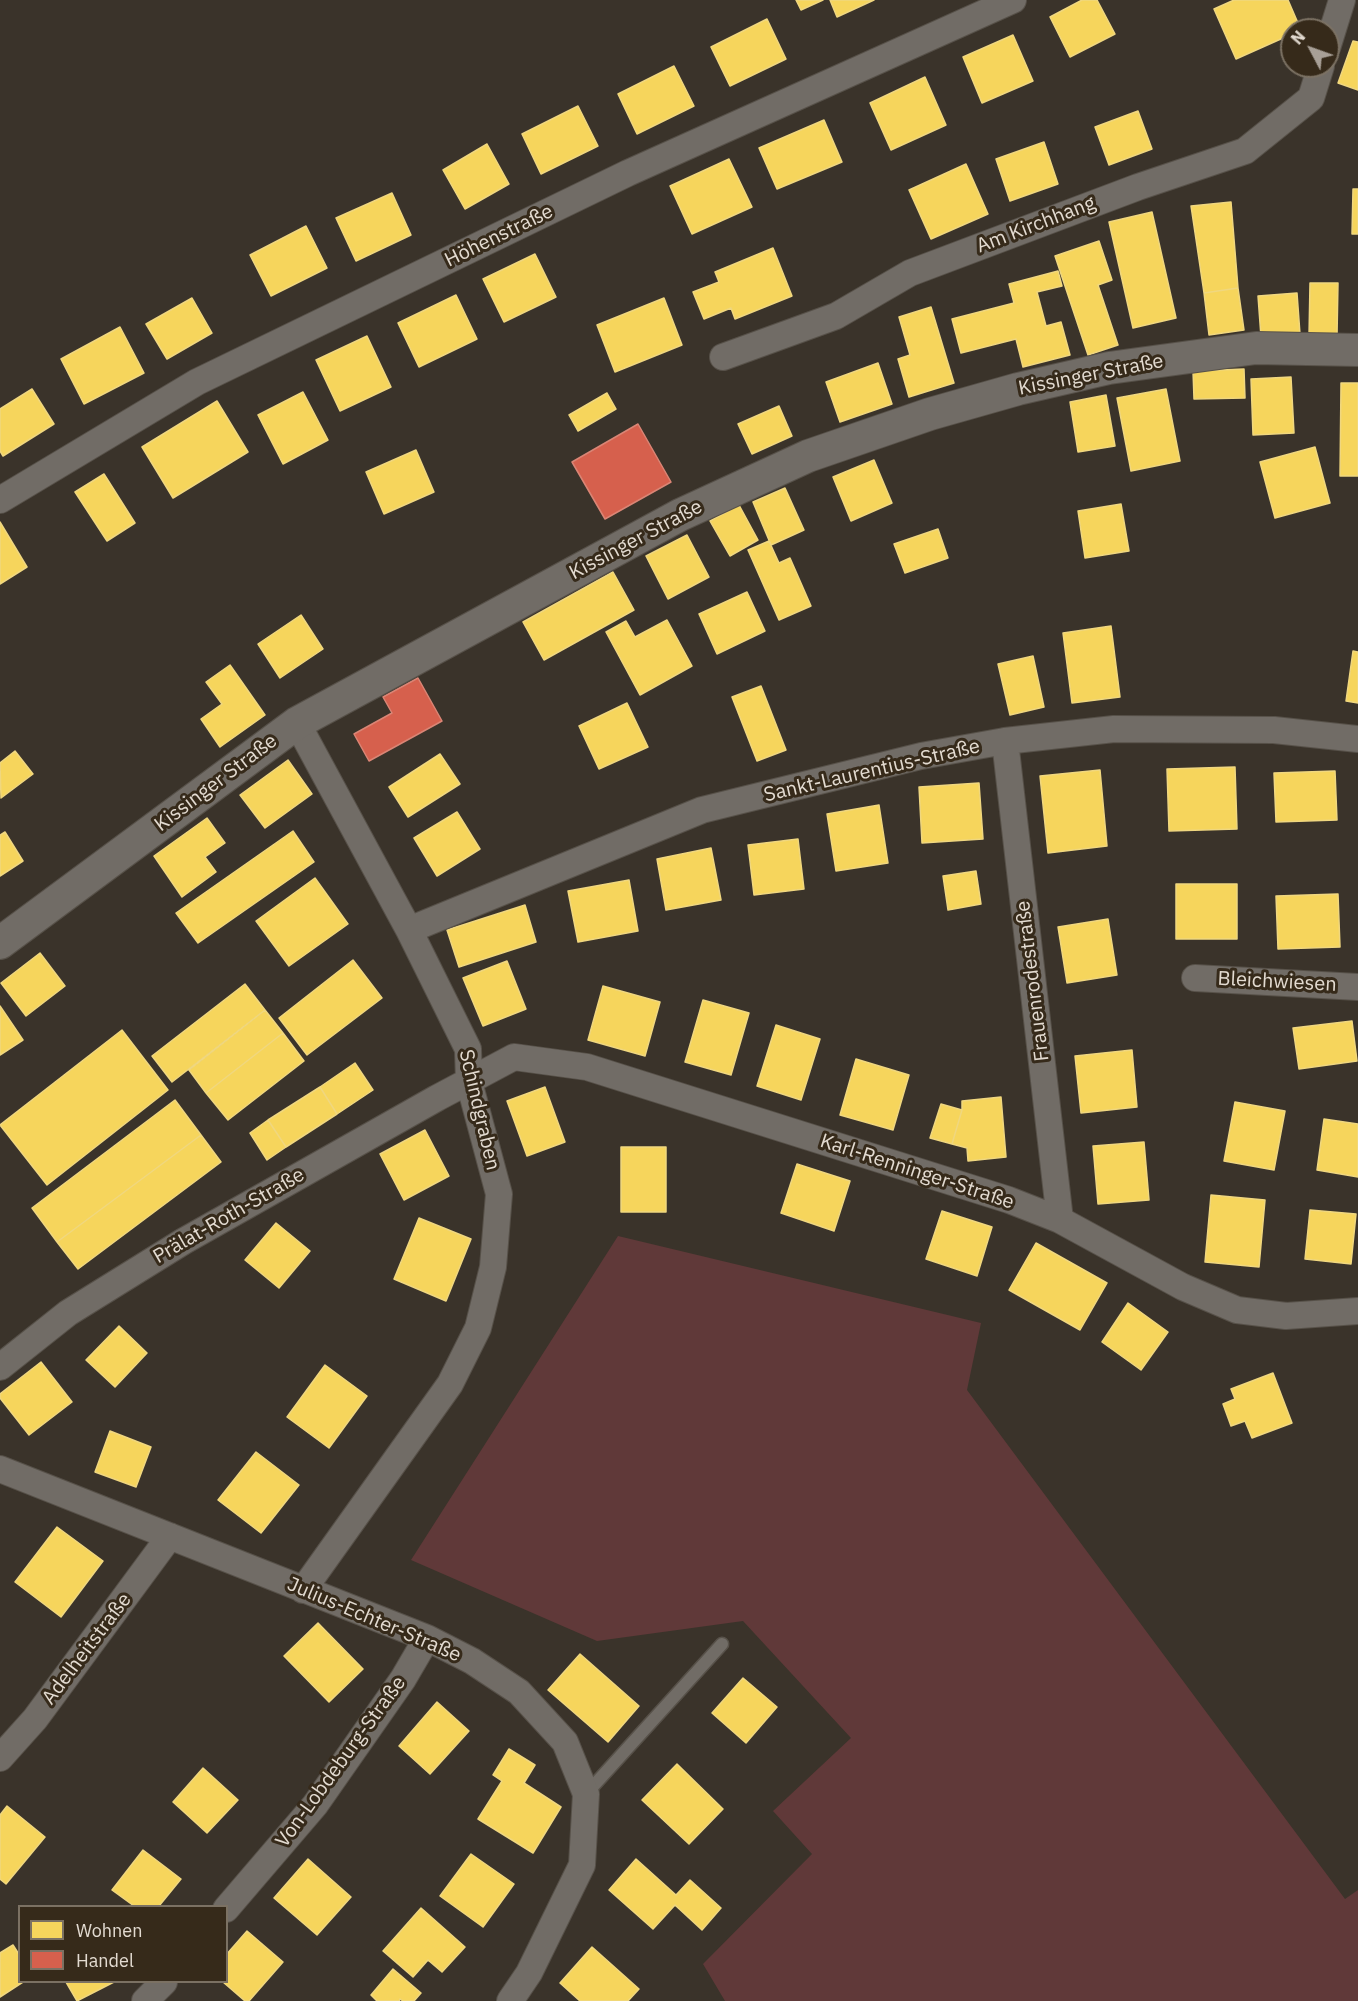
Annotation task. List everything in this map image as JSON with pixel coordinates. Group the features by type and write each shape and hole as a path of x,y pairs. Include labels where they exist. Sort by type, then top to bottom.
{"street":[{"name":"Höhenstraße","path":"0,500 197,382 628,173 1013,0"},
{"path":"1336,18 1342,0"},
{"name":"Am Kirchhang","path":"723,357 836,316 910,273 932,264 1127,190 1245,151 1311,98 1317,78"},
{"name":"Kissinger Straße","path":"0,943 297,723 680,515 808,456 930,414 1018,389 1109,368 1256,348 1358,350"},
{"name":"Schindgraben","path":"297,723 409,930 468,1049 469,1082 499,1194 493,1267 478,1328 450,1384 303,1590"},
{"name":"Sankt-Laurentius-Straße","path":"409,930 702,810 921,756 1005,741 1114,729 1274,730 1358,739"},
{"name":"Frauenrodestraße","path":"1005,741 1060,1220"},
{"name":"Bleichwiesen","path":"1195,978 1358,987"},
{"name":"Karl-Renninger-Straße","path":"469,1082 514,1057 587,1067 1009,1200 1060,1220 1183,1287 1237,1310 1286,1316 1358,1311"},
{"name":"Prälat-Roth-Straße","path":"0,1367 68,1313 184,1241 469,1082"},
{"name":"Julius-Echter-Straße","path":"0,1469 427,1638 472,1661 519,1692 565,1742 586,1794 582,1865 529,1973 510,2001"},
{"name":"Adelheitstraße","path":"0,1758 35,1719 170,1536"},
{"name":"Von-Lobdeburg-Straße","path":"228,1907 315,1805 403,1679 427,1638"},
{"path":"145,2001 163,1983"}],"lane":[{"path":"586,1794 722,1644"}],"shaded area":[{"path":"618,1236 981,1323 967,1390 1345,1899 1358,1890 1358,2001 725,2001 703,1964 812,1854 773,1811 851,1738 743,1621 597,1641 411,1560"}],"building: Wohnen":[{"path":"796,0 823,0 801,10"},
{"path":"830,0 874,0 837,17"},
{"path":"1082,0 1097,0 1115,34 1070,57 1050,17"},
{"path":"1234,0 1288,0 1296,18 1280,18 1280,39 1236,59 1214,9"},
{"path":"767,19 786,59 730,86 711,47"},
{"path":"1013,35 1033,81 982,103 963,57"},
{"path":"1353,41 1358,42 1358,90 1338,83"},
{"path":"674,66 694,106 637,134 618,94"},
{"path":"925,77 946,125 891,150 870,103"},
{"path":"578,106 598,146 541,174 522,134"},
{"path":"1138,111 1152,149 1109,165 1095,127"},
{"path":"824,120 842,162 777,189 759,148"},
{"path":"1044,142 1058,184 1010,201 996,159"},
{"path":"487,144 509,184 465,209 443,170"},
{"path":"729,159 752,207 692,234 670,186"},
{"path":"966,164 988,214 931,239 909,190"},
{"path":"1353,189 1358,189 1358,234 1352,234"},
{"path":"392,193 411,235 356,261 336,218"},
{"path":"1231,202 1238,288 1204,293 1191,206"},
{"path":"1152,212 1176,318 1133,328 1109,222"},
{"path":"306,226 327,268 271,296 250,255"},
{"path":"1099,241 1112,280 1098,285 1118,345 1088,355 1055,256"},
{"path":"773,248 792,296 735,319 731,308 704,319 693,292 719,282 715,272"},
{"path":"535,254 556,297 504,322 483,279"},
{"path":"1058,271 1062,286 1037,292 1046,326 1061,322 1070,355 1023,367 1016,339 961,353 952,319 1014,303 1009,284"},
{"path":"1310,283 1338,283 1337,336 1309,336"},
{"path":"1238,288 1244,330 1209,335 1204,293"},
{"path":"1297,293 1300,334 1261,337 1258,296"},
{"path":"456,295 477,339 419,367 398,323"},
{"path":"192,298 212,333 167,359 146,324"},
{"path":"664,298 682,345 615,372 597,325"},
{"path":"931,307 954,383 909,397 898,359 910,355 899,317"},
{"path":"120,327 144,373 84,404 61,359"},
{"path":"367,336 391,387 340,411 316,360"},
{"path":"878,363 892,404 840,422 826,382"},
{"path":"1244,369 1245,398 1194,399 1193,371"},
{"path":"1291,377 1294,433 1253,435 1251,379"},
{"path":"1341,383 1358,383 1358,476 1340,476"},
{"path":"32,389 54,424 3,456 0,451 0,409"},
{"path":"1166,389 1180,461 1131,471 1117,398"},
{"path":"303,392 328,440 283,464 258,415"},
{"path":"607,393 616,409 578,431 569,415"},
{"path":"1106,395 1115,446 1078,452 1070,402"},
{"path":"217,401 248,452 173,498 142,447"},
{"path":"779,406 792,436 752,454 738,424"},
{"path":"1315,447 1330,503 1275,518 1260,462"},
{"path":"416,450 434,492 384,514 366,472"},
{"path":"874,460 892,503 851,521 833,477"},
{"path":"104,474 135,523 107,541 75,492"},
{"path":"785,488 804,530 771,545 753,502"},
{"path":"1121,504 1129,551 1085,558 1078,511"},
{"path":"739,505 758,540 730,556 710,521"},
{"path":"0,522 27,567 0,584"},
{"path":"938,529 948,558 905,573 894,544"},
{"path":"687,535 709,577 668,599 646,556"},
{"path":"769,541 779,563 790,558 811,606 779,620 748,550"},
{"path":"613,572 634,610 544,660 523,622"},
{"path":"747,592 765,631 717,654 699,614"},
{"path":"301,615 323,649 280,678 258,644"},
{"path":"667,620 692,666 640,695 606,632 626,621 635,637"},
{"path":"1111,626 1120,697 1072,703 1063,633"},
{"path":"1353,651 1358,652 1358,703 1346,701"},
{"path":"1033,656 1044,707 1010,715 998,664"},
{"path":"230,665 265,715 220,747 201,719 222,704 206,682"},
{"path":"761,686 786,750 757,761 732,697"},
{"path":"627,703 648,747 599,769 579,726"},
{"path":"15,751 33,774 1,798 0,763"},
{"path":"440,754 460,784 408,817 389,787"},
{"path":"288,760 312,794 265,828 240,795"},
{"path":"1235,767 1237,829 1169,831 1167,769"},
{"path":"1100,770 1107,846 1048,853 1040,776"},
{"path":"1335,771 1337,820 1276,822 1274,773"},
{"path":"979,783 983,839 922,843 919,787"},
{"path":"879,805 888,863 836,871 827,814"},
{"path":"457,812 480,849 437,876 414,838"},
{"path":"207,818 225,843 205,857 216,872 182,897 154,856"},
{"path":"293,831 314,862 198,943 176,913"},
{"path":"5,832 23,861 0,876 0,835"},
{"path":"798,839 804,889 754,895 748,845"},
{"path":"711,848 721,900 666,910 657,859"},
{"path":"976,871 981,904 948,910 943,876"},
{"path":"315,878 348,924 289,966 256,921"},
{"path":"629,880 638,931 578,942 568,891"},
{"path":"1176,884 1237,884 1237,939 1176,939"},
{"path":"1338,894 1340,947 1278,949 1276,896"},
{"path":"525,905 536,942 459,967 447,930"},
{"path":"1108,919 1117,975 1067,983 1058,927"},
{"path":"40,953 65,986 26,1016 1,983"},
{"path":"353,960 382,998 307,1055 279,1018"},
{"path":"507,961 526,1009 483,1026 463,978"},
{"path":"245,984 265,1010 172,1082 152,1056"},
{"path":"603,986 660,1002 645,1056 588,1040"},
{"path":"703,1000 749,1013 731,1075 685,1062"},
{"path":"0,1006 23,1040 0,1055"},
{"path":"265,1010 283,1033 206,1093 189,1070"},
{"path":"1352,1021 1357,1061 1299,1069 1293,1028"},
{"path":"776,1025 820,1039 801,1100 757,1086"},
{"path":"122,1030 168,1090 47,1185 0,1125"},
{"path":"283,1033 304,1061 228,1120 206,1093"},
{"path":"1132,1050 1137,1107 1081,1113 1075,1056"},
{"path":"856,1059 909,1075 893,1130 840,1115"},
{"path":"355,1063 373,1090 337,1114 320,1087"},
{"path":"320,1087 337,1114 286,1147 268,1120"},
{"path":"545,1087 565,1142 527,1156 507,1101"},
{"path":"1001,1097 1006,1157 968,1161 967,1148 952,1144 962,1110 962,1101"},
{"path":"175,1100 201,1135 57,1242 32,1208"},
{"path":"1235,1102 1285,1111 1274,1170 1224,1161"},
{"path":"941,1104 962,1110 952,1144 930,1138"},
{"path":"1324,1119 1358,1124 1358,1177 1317,1170"},
{"path":"268,1120 286,1147 267,1160 250,1133"},
{"path":"425,1130 449,1176 404,1200 380,1154"},
{"path":"201,1135 221,1162 78,1269 57,1242"},
{"path":"1144,1142 1149,1200 1098,1204 1093,1146"},
{"path":"621,1147 666,1147 666,1212 621,1212"},
{"path":"797,1164 850,1181 834,1231 781,1213"},
{"path":"1211,1195 1265,1200 1259,1267 1205,1262"},
{"path":"1310,1210 1356,1214 1351,1264 1305,1259"},
{"path":"942,1211 992,1227 977,1276 926,1259"},
{"path":"419,1218 471,1239 446,1301 394,1279"},
{"path":"276,1223 310,1251 279,1288 245,1260"},
{"path":"1036,1243 1107,1283 1080,1330 1009,1290"},
{"path":"1128,1303 1168,1332 1141,1370 1102,1342"},
{"path":"119,1326 147,1353 115,1387 86,1360"},
{"path":"41,1362 72,1402 29,1435 0,1398 0,1394"},
{"path":"325,1365 367,1396 329,1448 287,1417"},
{"path":"1273,1373 1292,1423 1252,1438 1245,1421 1231,1426 1223,1404 1235,1399 1231,1389"},
{"path":"110,1431 151,1447 136,1487 95,1472"},
{"path":"256,1452 299,1485 261,1533 218,1500"},
{"path":"57,1527 103,1561 61,1617 15,1582"},
{"path":"318,1623 363,1669 329,1702 284,1656"},
{"path":"580,1654 639,1706 608,1742 548,1690"},
{"path":"743,1678 777,1707 746,1743 712,1713"},
{"path":"437,1702 469,1731 430,1774 399,1746"},
{"path":"509,1749 535,1765 524,1783 561,1807 533,1853 478,1819 502,1781 493,1775"},
{"path":"677,1764 723,1809 689,1844 642,1800"},
{"path":"203,1768 238,1800 207,1833 173,1802"},
{"path":"7,1806 45,1837 6,1884 0,1879 0,1815"},
{"path":"143,1850 181,1879 160,1905 133,1905 112,1890"},
{"path":"471,1854 514,1884 483,1927 440,1896"},
{"path":"308,1859 351,1897 317,1935 274,1898"},
{"path":"636,1859 676,1895 690,1880 721,1908 702,1930 675,1905 653,1929 609,1890"},
{"path":"421,1908 465,1947 442,1972 428,1960 413,1977 383,1951"},
{"path":"247,1931 283,1962 249,2001 245,2001 224,1983 228,1983 228,1953"},
{"path":"13,1945 18,1953 18,1983 21,1983 0,1997 0,1953"},
{"path":"592,1947 639,1989 628,2001 580,2001 560,1983"},
{"path":"393,1969 421,1993 414,2001 400,1999 399,2001 377,2001 371,1995"},
{"path":"67,1983 112,1983 77,2001"}],"building: Handel":[{"path":"638,424 671,482 605,519 572,462"},
{"path":"418,678 442,721 369,761 354,734 392,713 383,697"}]}
